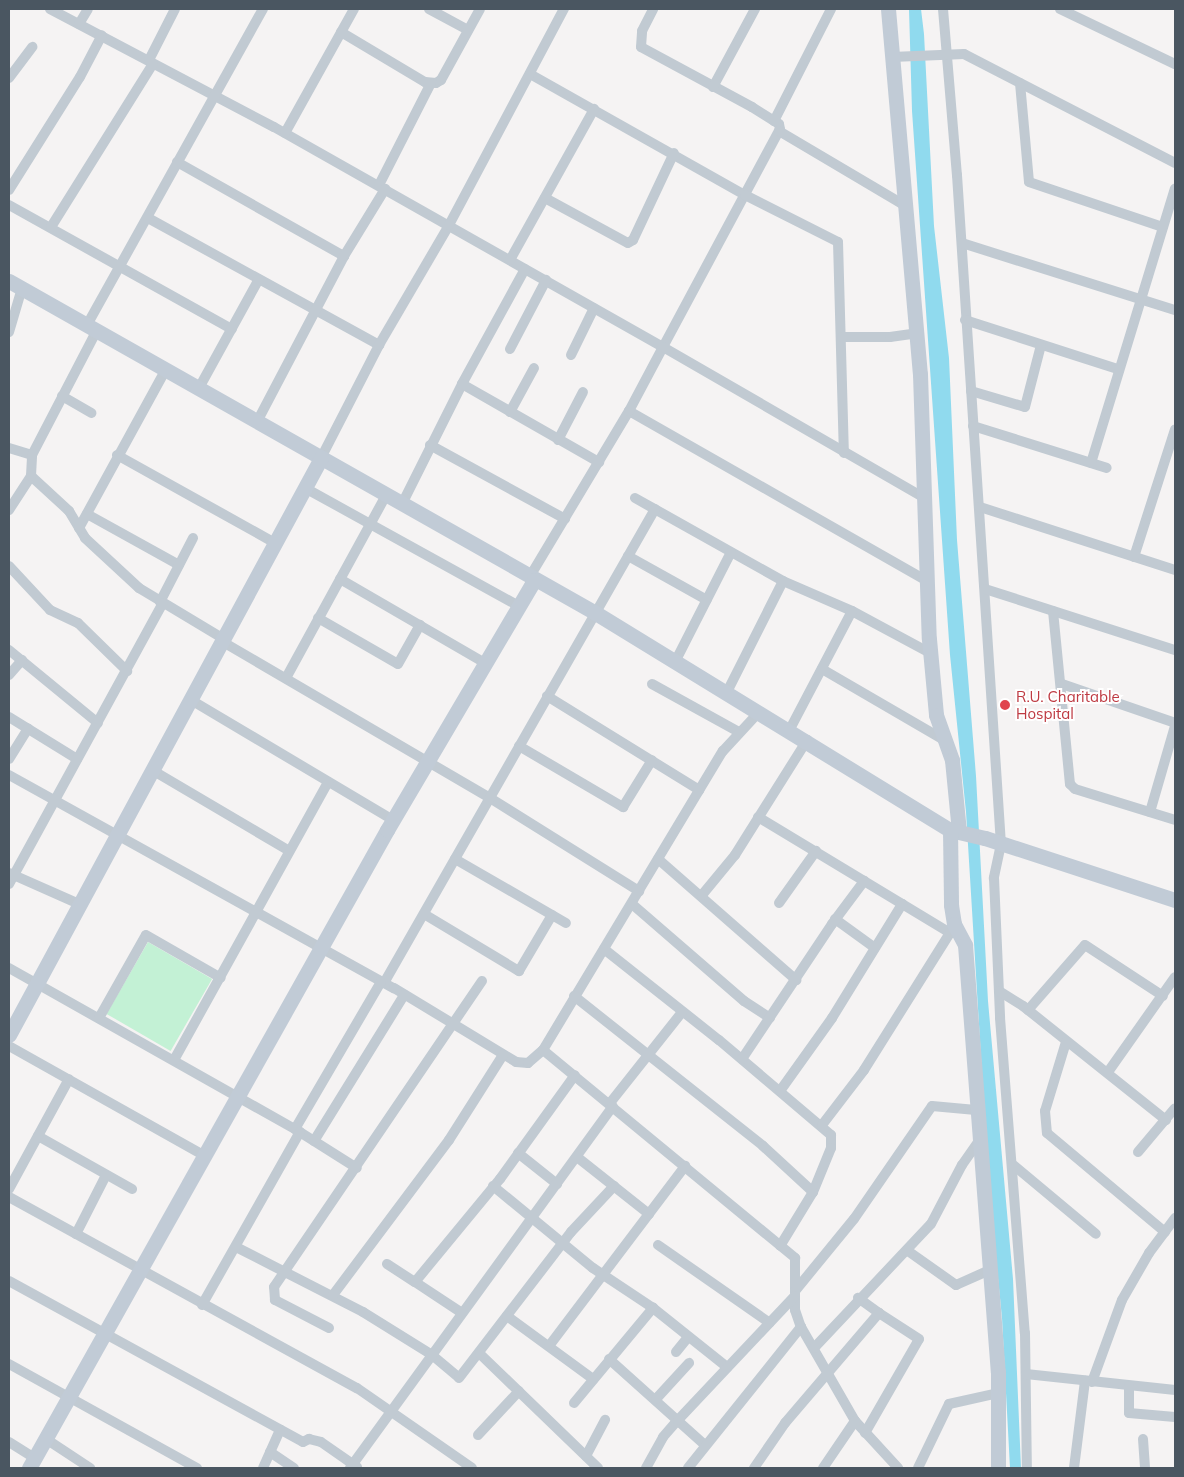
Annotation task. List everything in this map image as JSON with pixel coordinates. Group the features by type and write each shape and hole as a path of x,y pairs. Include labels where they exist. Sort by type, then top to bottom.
{"street":[{"path":"50,9 217,96 382,187 664,347 926,499"},
{"path":"79,24 88,9"},
{"path":"51,227 151,62 175,9"},
{"path":"9,510 31,476 32,455 62,396 120,268 177,162 217,96 263,9"},
{"path":"285,133 354,9"},
{"path":"429,9 468,30"},
{"path":"258,420 382,187 432,83 441,80 480,9"},
{"path":"9,1036 305,488 379,345 449,225 564,9"},
{"path":"9,1442 32,1463 393,820 519,606 565,519 629,411 779,131 779,124 641,47 642,31 653,9"},
{"path":"713,87 756,9"},
{"path":"774,121 831,9"},
{"path":"822,1125 864,1070 953,931 951,905 958,832 952,760 936,715 930,653 926,499 917,334 906,206 900,57 888,9"},
{"path":"943,9 962,243 965,320 986,589 1001,844 994,878 999,991 1026,1374 1027,1468"},
{"path":"1060,9 1175,64"},
{"path":"341,32 432,83"},
{"path":"9,190 80,77 102,35"},
{"path":"9,78 32,47"},
{"path":"900,57 946,52 964,54 1175,163"},
{"path":"530,74 674,153 744,195 838,242 844,453"},
{"path":"1020,83 1029,182 1163,227"},
{"path":"510,260 594,108"},
{"path":"779,131 906,206"},
{"path":"545,198 628,243 633,240 674,153"},
{"path":"177,162 344,256"},
{"path":"1091,463 1118,369 1175,189"},
{"path":"9,204 120,268 232,329"},
{"path":"148,218 379,345"},
{"path":"962,243 1175,310"},
{"path":"402,504 430,445 525,269"},
{"path":"199,388 259,279"},
{"path":"510,348 546,280"},
{"path":"9,332 15,284 258,420 532,579 594,612 958,832 985,838 1175,900"},
{"path":"571,355 594,308"},
{"path":"965,320 1118,369"},
{"path":"842,337 917,334"},
{"path":"971,391 1025,407 1040,344"},
{"path":"510,412 534,368"},
{"path":"79,528 117,455 166,370"},
{"path":"462,384 598,462"},
{"path":"558,440 583,392"},
{"path":"62,396 91,413"},
{"path":"629,411 929,582"},
{"path":"973,426 1107,468"},
{"path":"1134,557 1175,429"},
{"path":"430,445 565,519"},
{"path":"9,448 32,455"},
{"path":"117,455 275,543"},
{"path":"31,476 63,505 105,559 162,603 490,798 639,891"},
{"path":"305,488 519,606"},
{"path":"286,678 386,495"},
{"path":"635,498 783,581 852,612 930,653"},
{"path":"980,507 1175,570"},
{"path":"202,1305 236,1247 297,1131 382,982 424,914 594,612 656,509"},
{"path":"87,514 179,565"},
{"path":"79,904 10,877 54,803 127,671 193,538"},
{"path":"676,662 731,552"},
{"path":"628,556 707,600"},
{"path":"9,566 50,610 78,623 127,671"},
{"path":"340,579 485,663"},
{"path":"727,692 783,581"},
{"path":"986,589 1175,650"},
{"path":"1053,611 1062,684 1070,784 1075,789 1175,820"},
{"path":"790,730 852,612"},
{"path":"318,618 398,664 420,625"},
{"path":"9,650 98,723"},
{"path":"9,675 22,660"},
{"path":"822,669 920,729 944,740"},
{"path":"652,684 738,732"},
{"path":"1062,684 1175,724 1150,812"},
{"path":"547,696 699,790"},
{"path":"191,700 393,820"},
{"path":"9,775 54,803 320,950 382,982 503,1055 516,1062 528,1063 543,1050 723,751 738,732 759,712"},
{"path":"9,717 77,759"},
{"path":"9,759 28,729"},
{"path":"702,895 735,855 807,740"},
{"path":"519,746 623,807 652,760"},
{"path":"152,770 288,850"},
{"path":"174,1060 256,915 288,850 328,782"},
{"path":"758,817 902,904 953,931 965,944 978,1142 998,1393 998,1468"},
{"path":"779,903 816,852"},
{"path":"455,859 566,923"},
{"path":"658,859 702,895 796,980"},
{"path":"742,1059 835,919 864,881"},
{"path":"632,904 744,1001 770,1018"},
{"path":"780,1091 832,1018 902,904"},
{"path":"424,914 519,972 552,915"},
{"path":"835,919 875,948"},
{"path":"99,1018 146,935 221,978"},
{"path":"1028,1010 1085,945 1163,996"},
{"path":"604,949 822,1125 832,1143 813,1192 780,1246"},
{"path":"9,968 174,1060 357,1168"},
{"path":"1108,1072 1175,977"},
{"path":"328,1328 272,1296 274,1287 330,1200 357,1168 482,981"},
{"path":"999,991 1028,1010 1166,1120"},
{"path":"314,1141 404,995"},
{"path":"574,996 650,1054 763,1146 813,1192"},
{"path":"9,1281 104,1335 303,1442 309,1439 321,1442 354,1467 392,1410 577,1157 612,1105 682,1012"},
{"path":"1066,1042 1045,1111 1047,1134 1165,1232"},
{"path":"9,1046 204,1156"},
{"path":"543,1050 612,1105 797,1261 795,1310 801,1327 855,1421 898,1468"},
{"path":"334,1295 449,1140 503,1055"},
{"path":"415,1282 493,1186 575,1075"},
{"path":"9,1189 69,1080"},
{"path":"646,1468 663,1437 795,1294 854,1219 932,1106 976,1110"},
{"path":"1138,1152 1175,1108"},
{"path":"38,1136 132,1189"},
{"path":"814,1348 858,1298 908,1251 931,1224 962,1165 978,1142"},
{"path":"518,1153 557,1184"},
{"path":"577,1157 649,1214"},
{"path":"1012,1164 1096,1234"},
{"path":"549,1346 685,1166"},
{"path":"76,1234 106,1175"},
{"path":"493,1186 604,1275 652,1308 727,1368"},
{"path":"236,1247 334,1295 432,1355 459,1378 480,1354 563,1241 614,1186"},
{"path":"9,1197 139,1271 357,1388 392,1410 472,1468"},
{"path":"1074,1468 1088,1382 1122,1300 1175,1218"},
{"path":"658,1245 770,1322"},
{"path":"908,1251 956,1285 989,1270"},
{"path":"387,1264 462,1313"},
{"path":"858,1298 919,1339 866,1433"},
{"path":"574,1403 652,1308"},
{"path":"754,1468 785,1423 879,1312"},
{"path":"507,1316 593,1380"},
{"path":"688,1468 801,1327"},
{"path":"676,1352 688,1336"},
{"path":"480,1354 598,1468"},
{"path":"610,1359 705,1445"},
{"path":"656,1399 689,1363"},
{"path":"9,1364 197,1468"},
{"path":"1026,1374 1175,1390"},
{"path":"1129,1386 1129,1413 1175,1417"},
{"path":"478,1435 519,1391"},
{"path":"918,1468 949,1404 998,1393"},
{"path":"586,1456 605,1420"},
{"path":"823,1468 855,1421"},
{"path":"263,1468 280,1430"},
{"path":"1143,1438 1145,1468"},
{"path":"46,1439 90,1468"},
{"path":"270,1452 294,1468"}],"green space":[{"path":"148,942 212,979 171,1051 107,1014"}],"water":[{"path":"909,9 921,9 924,34 934,226 949,358 957,540 976,776 988,1001 1013,1279 1021,1468 1010,1468 1002,1318 989,1188 966,812 950,655 912,111"}],"place":[{"name":"R.U. Charitable Hospital","path":"1005,705"}]}
